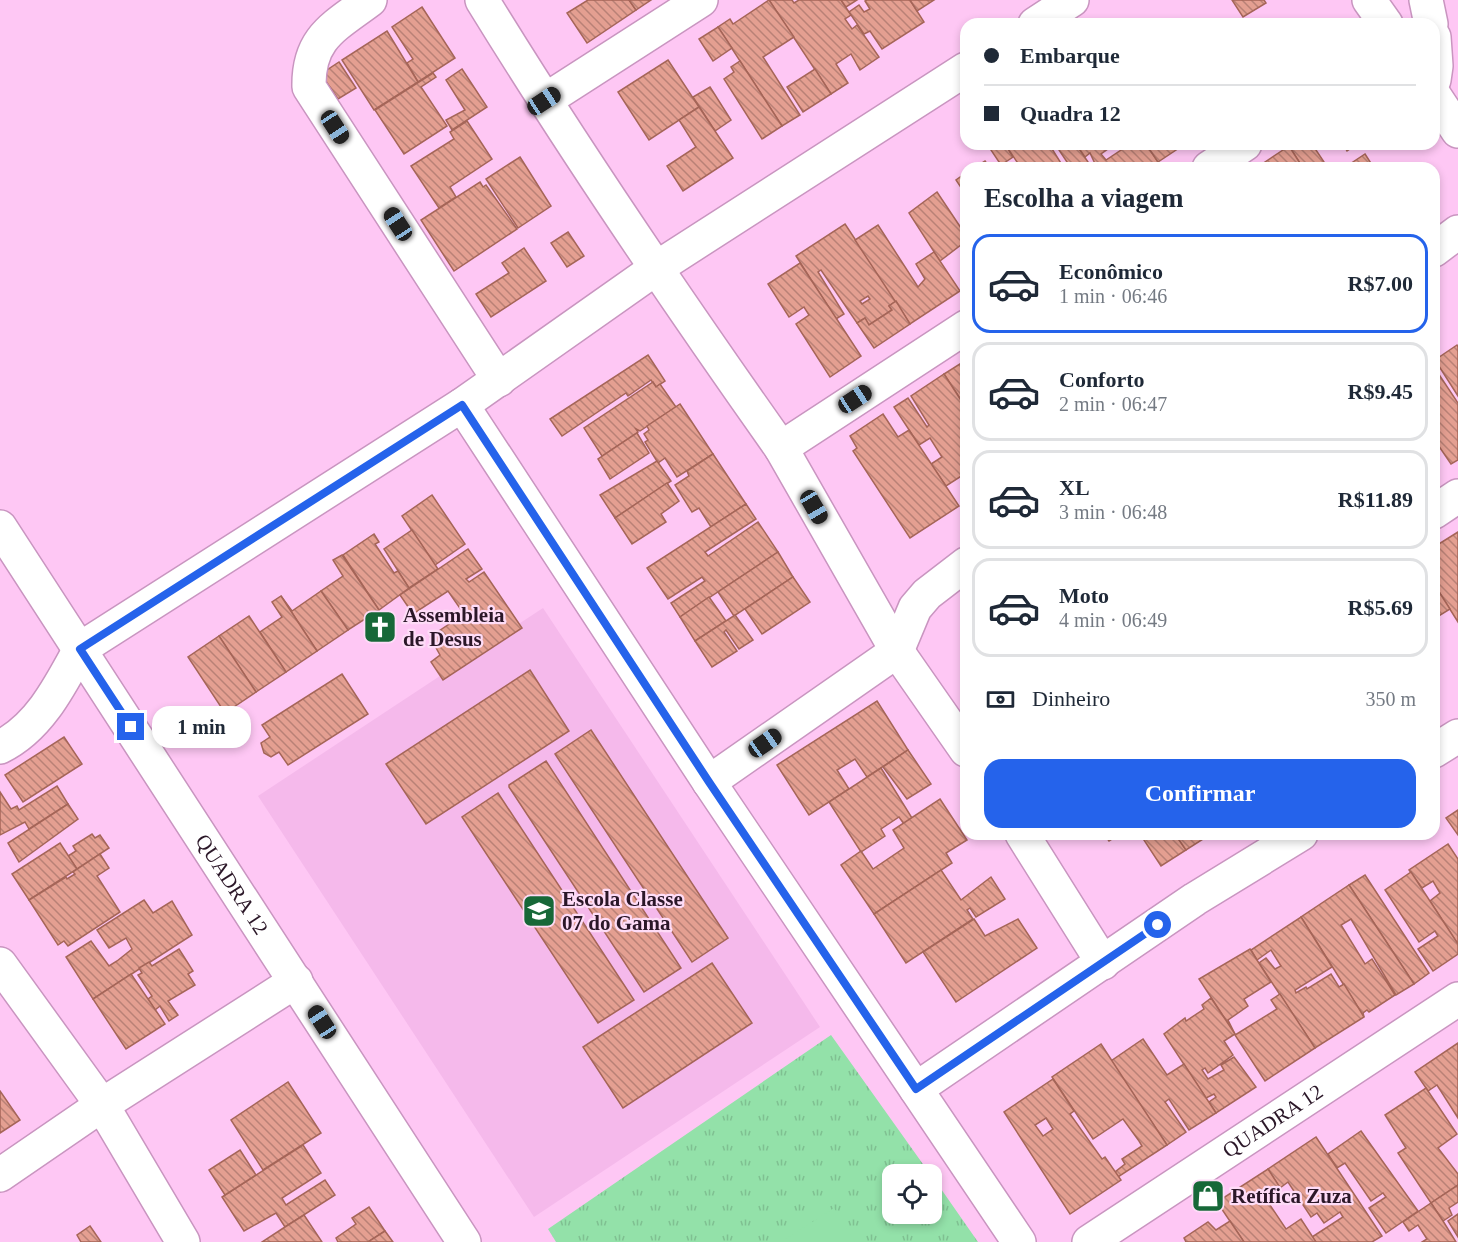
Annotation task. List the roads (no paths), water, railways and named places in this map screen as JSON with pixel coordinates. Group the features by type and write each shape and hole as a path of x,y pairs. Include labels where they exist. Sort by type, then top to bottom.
{"street":[{"path":"370,0 322,37 310,60 309,87 499,380"},
{"path":"482,0 544,101 655,269 781,448 897,651 960,741"},
{"path":"544,101 701,0"},
{"path":"1044,18 1072,0"},
{"path":"1369,0 1382,18"},
{"path":"1426,0 1430,18"},
{"path":"0,747 10,742 38,717 59,689 80,649 462,405 655,269 960,73"},
{"path":"1440,104 1458,131"},
{"path":"1218,162 1236,150"},
{"path":"1440,246 1458,232"},
{"path":"781,448 960,331"},
{"path":"462,405 709,782 1019,1242"},
{"path":"1440,508 1458,496"},
{"name":"QUADRA 12","path":"0,527 464,1242"},
{"path":"709,782 897,651 915,608 927,594 960,569"},
{"path":"1440,747 1458,736"},
{"path":"1026,840 1103,963"},
{"path":"916,1089 1195,900 1290,840"},
{"path":"0,964 102,1105 183,1242"},
{"path":"0,1175 102,1105 296,981"},
{"name":"QUADRA 12","path":"1089,1242 1458,999"}],"place":[{"name":"Assembleia de Desus","path":"380,627"},
{"name":"Escola Classe 07 do Gama","path":"539,911"},
{"name":"Retífica Zuza","path":"1208,1196"}]}
